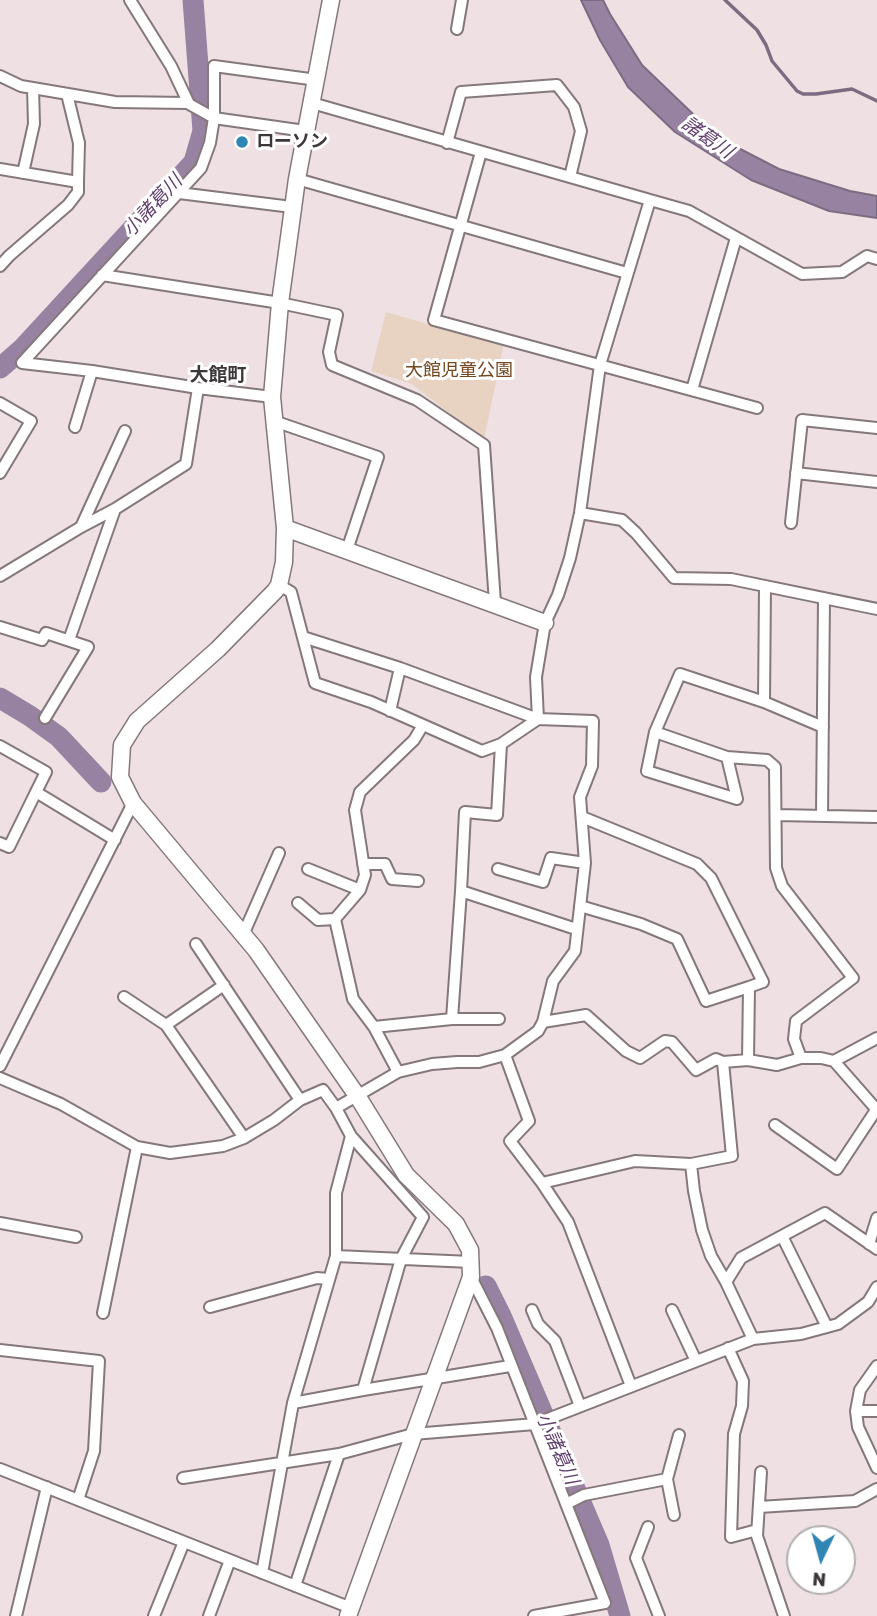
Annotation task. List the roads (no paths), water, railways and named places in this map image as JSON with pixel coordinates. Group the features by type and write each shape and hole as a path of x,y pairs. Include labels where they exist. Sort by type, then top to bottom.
{"street":[{"path":"130,0 171,66 188,103"},
{"path":"331,0 292,207 280,303 272,397 285,528 284,562 279,585 218,649 137,721 121,745 121,777 133,803 256,950 358,1097 406,1175 456,1224 470,1250 471,1270 569,1503 609,1616"},
{"path":"457,29 463,0"},
{"path":"272,397 22,363 201,168 210,143 214,66 317,80"},
{"path":"0,76 21,86 115,102 188,103 213,118 305,131"},
{"path":"447,143 461,92 557,85 573,107 581,131 570,177"},
{"path":"23,173 34,124 33,88"},
{"path":"0,266 68,205 78,192 79,143 67,94"},
{"path":"312,103 690,211 802,274 842,272 867,256 877,259"},
{"path":"481,152 434,320 757,408"},
{"path":"0,169 78,182"},
{"path":"297,179 627,273"},
{"path":"179,193 292,207"},
{"path":"538,719 536,677 545,623 566,570 580,513 600,365 650,200"},
{"path":"692,390 736,238"},
{"path":"102,275 280,303 337,315 329,352 332,365 417,400 484,445 495,603"},
{"path":"75,427 92,371"},
{"path":"0,576 186,464 198,388"},
{"path":"0,403 31,421 0,473"},
{"path":"791,523 802,420 877,428"},
{"path":"274,421 378,457 347,550"},
{"path":"81,527 125,431"},
{"path":"796,473 877,482"},
{"path":"69,640 115,509"},
{"path":"580,513 622,520 674,578 731,579 877,608"},
{"path":"285,528 545,623"},
{"path":"0,561 12,568"},
{"path":"279,585 291,592 315,683 371,702 482,751 501,744 538,719"},
{"path":"764,702 765,586"},
{"path":"822,816 824,598"},
{"path":"0,627 43,640 46,633 88,648 45,718"},
{"path":"303,637 400,668 538,719 593,721 592,766 580,797 585,863 576,929 577,941 575,951 553,981 543,1022 538,1031 505,1055 479,1062 432,1064 398,1072 336,1108"},
{"path":"390,711 400,668"},
{"path":"727,757 737,799 647,771 655,732 680,674 764,702 822,727"},
{"path":"298,903 318,920 335,919 360,890 365,876 355,810 360,792 414,740 423,725"},
{"path":"655,732 727,757 767,760 775,767 776,868 782,886 853,978 796,1021 794,1040 801,1058"},
{"path":"452,1019 465,812 497,815 501,744"},
{"path":"0,746 46,772 9,847 0,843"},
{"path":"36,792 115,840"},
{"path":"0,1066 133,803"},
{"path":"776,815 877,817"},
{"path":"580,906 641,924 677,939 706,1001 763,982 722,897 711,878 697,864 582,817"},
{"path":"243,935 279,853"},
{"path":"498,869 543,882 551,858 585,863"},
{"path":"363,864 385,864 392,879 418,881"},
{"path":"308,869 360,890"},
{"path":"461,891 576,929"},
{"path":"335,919 353,999 374,1027 398,1072"},
{"path":"196,944 300,1100"},
{"path":"166,1025 224,985"},
{"path":"748,1060 749,986"},
{"path":"124,997 166,1025 244,1138"},
{"path":"543,1022 586,1015 626,1051 640,1058 666,1041 672,1042 696,1070 716,1059 723,1062 748,1060 777,1065 801,1058 834,1061 877,1110 837,1169 775,1125"},
{"path":"374,1027 452,1019 499,1019"},
{"path":"834,1061 877,1038"},
{"path":"505,1055 529,1121 510,1142 568,1222 631,1386"},
{"path":"542,1183 635,1161 691,1164 732,1156 723,1062"},
{"path":"0,1078 61,1104 137,1147 170,1153 223,1146 244,1138 300,1100 323,1090 351,1136 423,1217 401,1259 363,1390"},
{"path":"262,1573 293,1404 336,1256 336,1193 351,1136"},
{"path":"103,1313 137,1147"},
{"path":"691,1164 702,1230 711,1256 753,1339"},
{"path":"726,1282 741,1258 825,1213 873,1246 877,1218"},
{"path":"0,1223 76,1237"},
{"path":"782,1236 827,1326"},
{"path":"336,1256 401,1259 471,1270"},
{"path":"0,1469 295,1586 350,1612 471,1270"},
{"path":"210,1307 317,1278 328,1279"},
{"path":"183,1478 340,1454 413,1434 537,1423 753,1339 801,1334 838,1324 868,1302 877,1287"},
{"path":"532,1310 538,1324 555,1340 580,1406"},
{"path":"672,1310 696,1361"},
{"path":"728,1348 743,1381 742,1406 734,1434 731,1537 757,1530"},
{"path":"0,1350 99,1361 94,1451 78,1500"},
{"path":"293,1404 510,1366"},
{"path":"877,1366 860,1390 856,1411 858,1427 877,1468"},
{"path":"856,1411 877,1411"},
{"path":"674,1515 667,1479 679,1435"},
{"path":"295,1586 340,1454"},
{"path":"761,1472 757,1536 784,1616"},
{"path":"569,1503 584,1495 667,1479"},
{"path":"16,1616 47,1487"},
{"path":"759,1507 855,1501 877,1489"},
{"path":"648,1527 636,1558 659,1616"},
{"path":"154,1616 184,1542"},
{"path":"209,1616 230,1560"},
{"path":"534,1616 554,1615 605,1603"}],"water":[{"name":"諸葛川","path":"581,0 603,0 642,65 717,137 779,169 850,191 877,196 877,218 829,211 751,180 675,132 628,87 600,40"}],"waterway":[{"name":"小諸葛川","path":"0,368 22,349 194,162 203,131 193,0"},
{"path":"725,0 757,30 772,61 797,91 816,94 852,89 877,101"},
{"name":"小諸葛川","path":"0,698 59,737 101,782"},
{"name":"小諸葛川","path":"486,1286 599,1545 620,1616"}],"place":[{"name":"ローソン","path":"242,142"}],"district":[{"name":"大館町","path":"218,376"}],"park label":[{"name":"大館児童公園","path":"459,371"}]}
